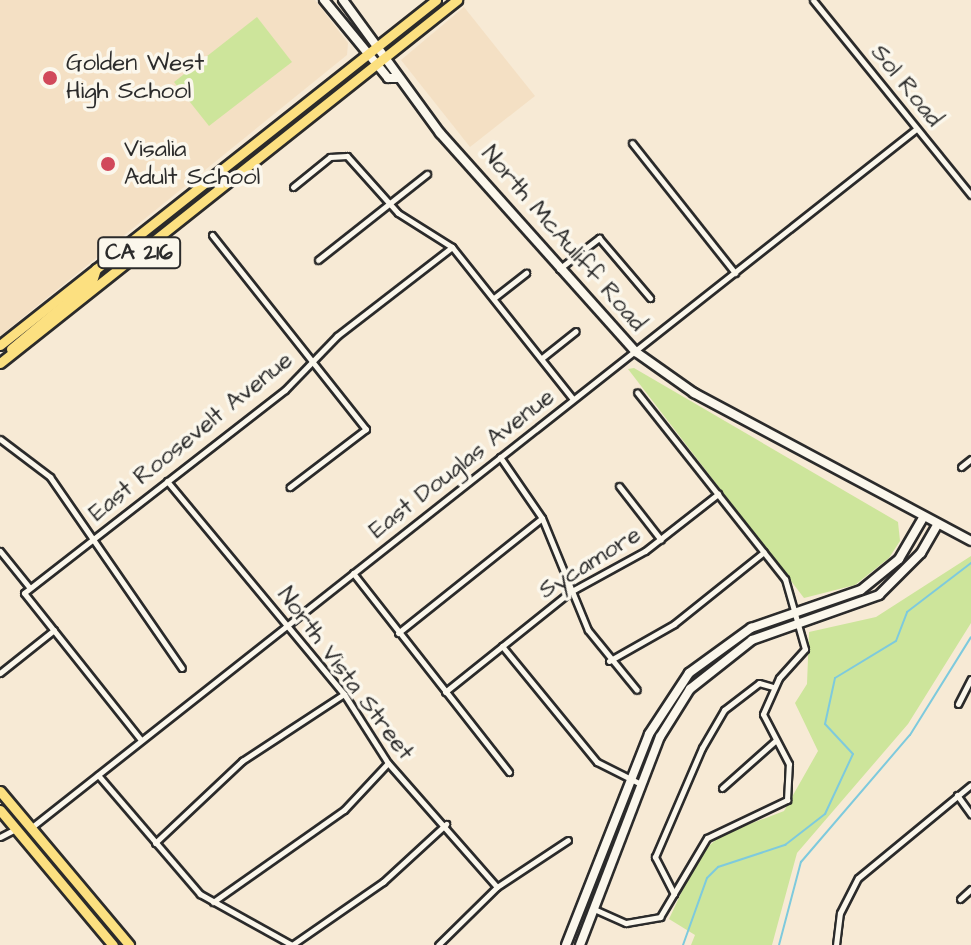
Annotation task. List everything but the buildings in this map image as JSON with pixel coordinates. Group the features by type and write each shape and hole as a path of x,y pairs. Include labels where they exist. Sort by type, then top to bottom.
{"main road":[{"name":"CA 216","path":"0,345 436,0"},
{"name":"CA 216","path":"3,360 457,0"},
{"path":"3,360 17,340 92,281 96,269"},
{"path":"0,791 129,945"},
{"path":"0,810 113,945"}],"street":[{"name":"North McAuliff Road","path":"324,0 377,65 397,78"},
{"name":"North McAuliff Road","path":"343,0 387,57 397,78 559,269 636,352 694,393 971,541"},
{"name":"Sol Road","path":"813,0 971,195"},
{"name":"East Douglas Avenue","path":"18,832 30,828 98,775 916,129"},
{"path":"632,143 735,273"},
{"path":"293,187 330,157 347,156 388,204 452,247 573,399"},
{"path":"318,260 427,174"},
{"path":"212,235 366,429 290,487"},
{"path":"559,269 599,238 650,298"},
{"name":"East Roosevelt Avenue","path":"27,590 285,390 312,360 452,247"},
{"path":"494,298 526,273"},
{"path":"542,358 576,331"},
{"path":"593,908 626,923 660,917 707,838 787,800 789,764 763,714 774,687 804,652 797,610 764,552 637,392"},
{"path":"0,439 50,477 182,668"},
{"path":"500,457 542,518 570,592 609,661 637,690"},
{"path":"961,467 971,459"},
{"name":"North Vista Street","path":"167,481 344,694 388,763 446,824 497,887"},
{"path":"619,486 661,540"},
{"name":"Sycamore","path":"445,692 570,592 661,540 718,494"},
{"path":"398,633 542,518"},
{"path":"566,945 630,780 663,707 689,673 737,636 797,610 836,602 874,581 923,518"},
{"path":"580,945 641,784 670,720 704,675 752,640 879,595 921,553 937,525"},
{"path":"0,551 54,630 141,740"},
{"path":"609,661 674,624 764,552"},
{"path":"353,573 509,772"},
{"path":"0,673 54,630"},
{"path":"502,646 584,749 641,784"},
{"path":"958,704 971,679"},
{"path":"675,895 655,857 702,748 724,710 759,683 774,687"},
{"path":"155,843 242,761 344,694"},
{"path":"722,788 775,741"},
{"path":"213,902 344,810 388,763"},
{"path":"98,775 155,843 213,902 292,945 383,882 446,824"},
{"path":"836,945 840,913 858,878 971,785"},
{"path":"957,795 971,814"},
{"path":"0,837 18,832"},
{"path":"438,945 497,887 568,840"},
{"path":"960,899 971,889"}],"shaded area":[{"name":"Visalia Adult School","path":"0,0 315,0 348,43 347,55 0,336"},
{"path":"464,7 535,96 470,147 401,60"}],"green space":[{"path":"257,17 292,62 209,126 174,82"},
{"path":"634,368 898,522 900,541 889,558 855,585 804,598 628,369"},
{"path":"971,556 971,623 908,724 797,853 772,945 691,945 695,935 669,919 699,855 721,835 784,811 818,751 795,703 807,684 809,632 876,617"}],"waterway":[{"path":"683,945 707,878 718,867 785,845 825,814 853,754 825,724 835,678 896,641 907,612 971,563"},
{"path":"779,945 801,862 910,735 971,637"}],"place":[{"name":"Golden West High School","path":"50,78"},
{"name":"Visalia Adult School","path":"108,164"}]}
